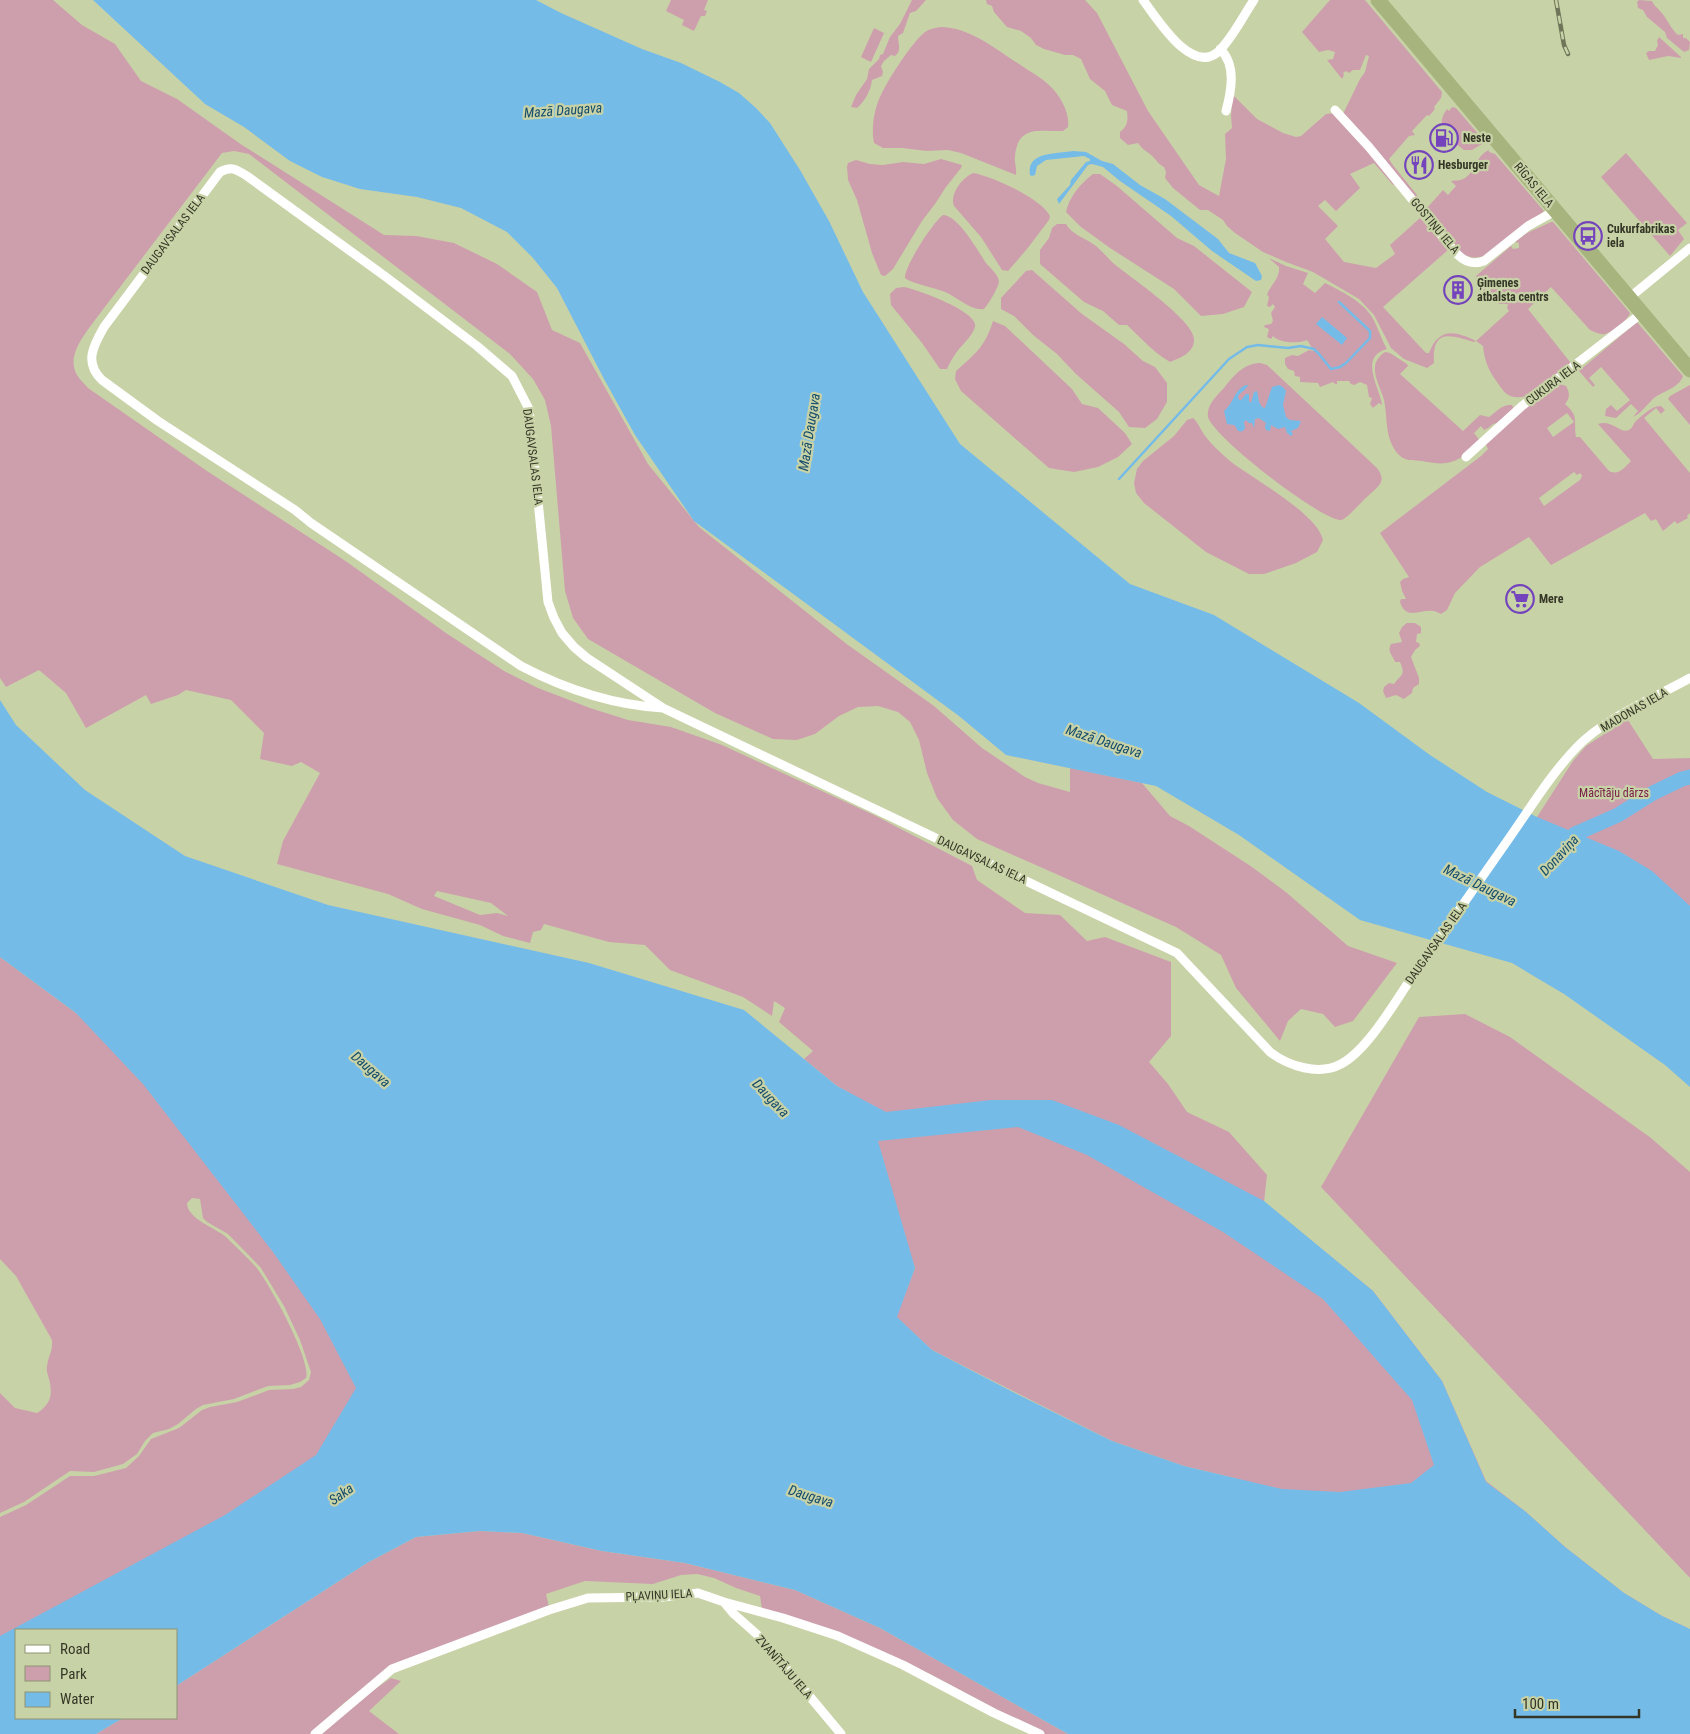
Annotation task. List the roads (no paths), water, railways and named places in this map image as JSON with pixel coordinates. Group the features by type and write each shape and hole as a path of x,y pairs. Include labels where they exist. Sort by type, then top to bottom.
{"highway":[{"name":"RĪGAS IELA","path":"1378,0 1690,370"}],"street":[{"path":"1143,0 1186,52 1202,57 1209,57 1220,49 1254,0"},
{"path":"1220,49 1228,59 1231,84 1226,111"},
{"name":"GOSTIŅU IELA","path":"1335,110 1369,147 1457,254 1467,262 1478,263 1484,261 1528,226 1555,211"},
{"name":"DAUGAVSALAS IELA","path":"663,708 641,707 607,700 568,688 521,666 294,510 158,421 94,372 92,354 104,327 220,172 228,168 236,169 247,176 386,277 477,346 512,376 530,409 548,602 562,633 587,658 663,708 1177,953 1270,1052 1281,1060 1310,1068 1326,1069 1340,1065 1364,1044 1542,791"},
{"path":"1629,298 1690,248"},
{"name":"CUKURA IELA","path":"1466,456 1522,406 1642,314"},
{"name":"MADONAS IELA","path":"1542,791 1566,759 1585,739 1616,718 1690,678"},
{"name":"PĻAVIŅU IELA","path":"315,1734 392,1669 574,1601 588,1598 675,1597 698,1593 838,1636 903,1665 994,1713 1040,1734"},
{"name":"ZVANĪTĀJU IELA","path":"724,1602 734,1614 761,1638 841,1734"}],"water":[{"name":"Mazā Daugava","path":"93,0 536,0 642,49 681,63 739,93 770,123 800,170 829,221 863,292 960,444 1130,584 1214,615 1359,703 1430,755 1487,792 1537,817 1619,851 1652,871 1690,906 1690,1087 1665,1065 1564,994 1512,963 1360,920 1239,835 1156,786 1006,755 959,716 694,521 635,435 557,288 533,258 507,232 461,208 417,197 360,189 322,177 290,161 244,127 205,104"},
{"path":"1073,151 1086,152 1102,161 1113,164 1140,185 1165,199 1218,239 1229,253 1255,263 1262,276 1261,280 1256,281 1212,251 1171,216 1103,167 1092,164 1088,165 1059,204 1057,199 1090,159 1084,156 1046,160 1037,166 1035,175 1032,176 1030,175 1030,167 1033,162 1044,155"},
{"path":"1322,317 1347,338 1342,345 1316,324"},
{"path":"1248,385 1238,396 1239,400 1246,394 1249,394 1249,401 1251,403 1254,392 1257,391 1259,402 1265,408 1272,387 1279,385 1283,387 1286,391 1283,405 1286,417 1290,420 1301,421 1298,428 1291,431 1293,434 1291,436 1287,433 1285,427 1278,429 1271,425 1270,431 1266,430 1266,423 1259,418 1255,419 1254,428 1252,423 1246,420 1243,431 1238,431 1234,425 1227,424 1224,411 1236,393"},
{"path":"0,700 16,725 85,790 185,856 328,905 589,963 744,1010 837,1086 886,1112 991,1100 1052,1100 1119,1125 1264,1201 1373,1291 1442,1381 1486,1482 1526,1512 1565,1547 1624,1593 1662,1616 1690,1629 1690,1734 1068,1734 880,1628 795,1590 685,1563 602,1551 522,1533 480,1531 416,1537 367,1563 178,1685 178,1629 15,1629 15,1719 121,1719 96,1734 0,1734 0,1636 225,1515 316,1455 356,1388 320,1319 273,1252 143,1084 76,1013 0,957","holes":["1018,1127 1087,1155 1223,1232 1323,1299 1412,1400 1434,1465 1411,1483 1340,1492 1282,1489 1184,1466 1112,1441 932,1350 897,1317 915,1268 878,1141"]}],"waterway":[{"path":"1119,479 1229,359 1247,347 1258,345 1288,348 1301,346 1314,349 1331,369 1346,363 1370,338 1370,331 1339,302"},
{"name":"Donaviņa","path":"1562,849 1575,834 1618,815 1653,793 1690,777"}],"railway":[{"path":"1556,0 1564,45 1568,54"}],"place":[{"name":"Neste","path":"1444,138"},
{"name":"Hesburger","path":"1419,165"},
{"name":"Cukurfabrikas iela","path":"1588,236"},
{"name":"Ģimenes atbalsta centrs","path":"1458,290"},
{"name":"Mere","path":"1520,599"}],"park label":[{"name":"Mācītāju dārzs","path":"1614,793"}],"water label":[{"name":"Daugava","path":"371,1069"},
{"name":"Daugava","path":"771,1098"},
{"name":"Saka","path":"341,1494"},
{"name":"Daugava","path":"811,1496"}]}
